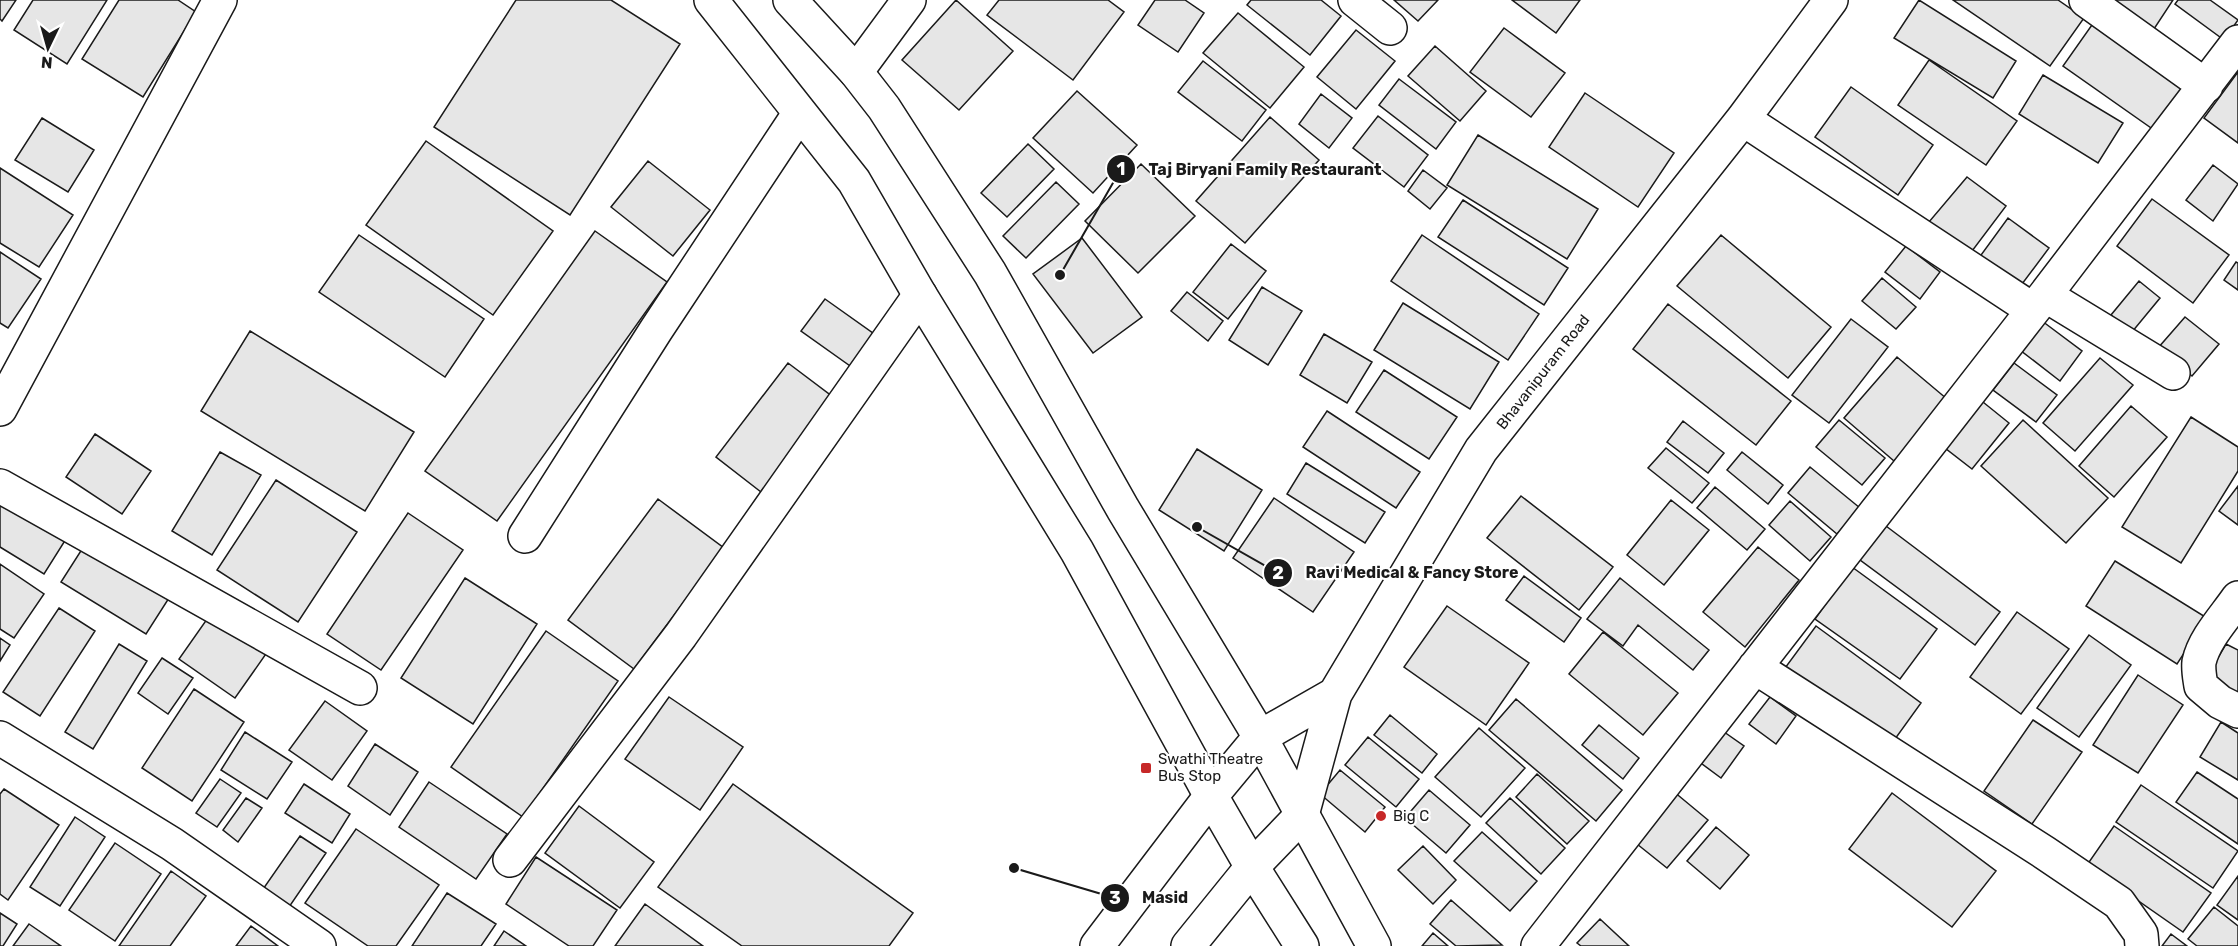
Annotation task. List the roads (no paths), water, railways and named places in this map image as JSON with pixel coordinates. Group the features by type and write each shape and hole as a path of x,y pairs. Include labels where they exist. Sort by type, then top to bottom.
{"main road":[{"path":"711,0 854,181 920,295 1077,551 1211,796 1302,946"},
{"path":"790,0 856,72 884,108 990,273 1123,509 1260,737 1374,946"},
{"path":"856,72 909,0"},
{"path":"1355,0 1390,28"},
{"name":"Bhavanipuram Road","path":"1260,737 1335,694 1481,450 1743,119 1831,0"},
{"path":"2086,0 2206,86"},
{"path":"0,409 214,2"},
{"path":"1538,946 2236,50"},
{"path":"525,536 656,330 799,114"},
{"path":"1743,119 2039,302 2173,373"},
{"path":"510,860 681,635 920,295"},
{"path":"0,486 360,688"},
{"path":"2238,598 2206,645 2199,662 2199,671 2201,686 2220,702 2238,711"},
{"path":"1755,667 2119,903 2141,934 2142,946"},
{"path":"1188,946 1252,867 1302,815 1335,694"},
{"path":"1097,946 1211,796 1260,737"},
{"path":"0,738 172,844 319,946"}],"place":[{"name":"Taj Biryani Family Restaurant","path":"1060,275"},
{"name":"Ravi Medical & Fancy Store","path":"1197,527"},
{"name":"Swathi Theatre Bus Stop","path":"1146,768"},
{"name":"Big C","path":"1381,816"},
{"name":"Masid","path":"1014,868"}]}
